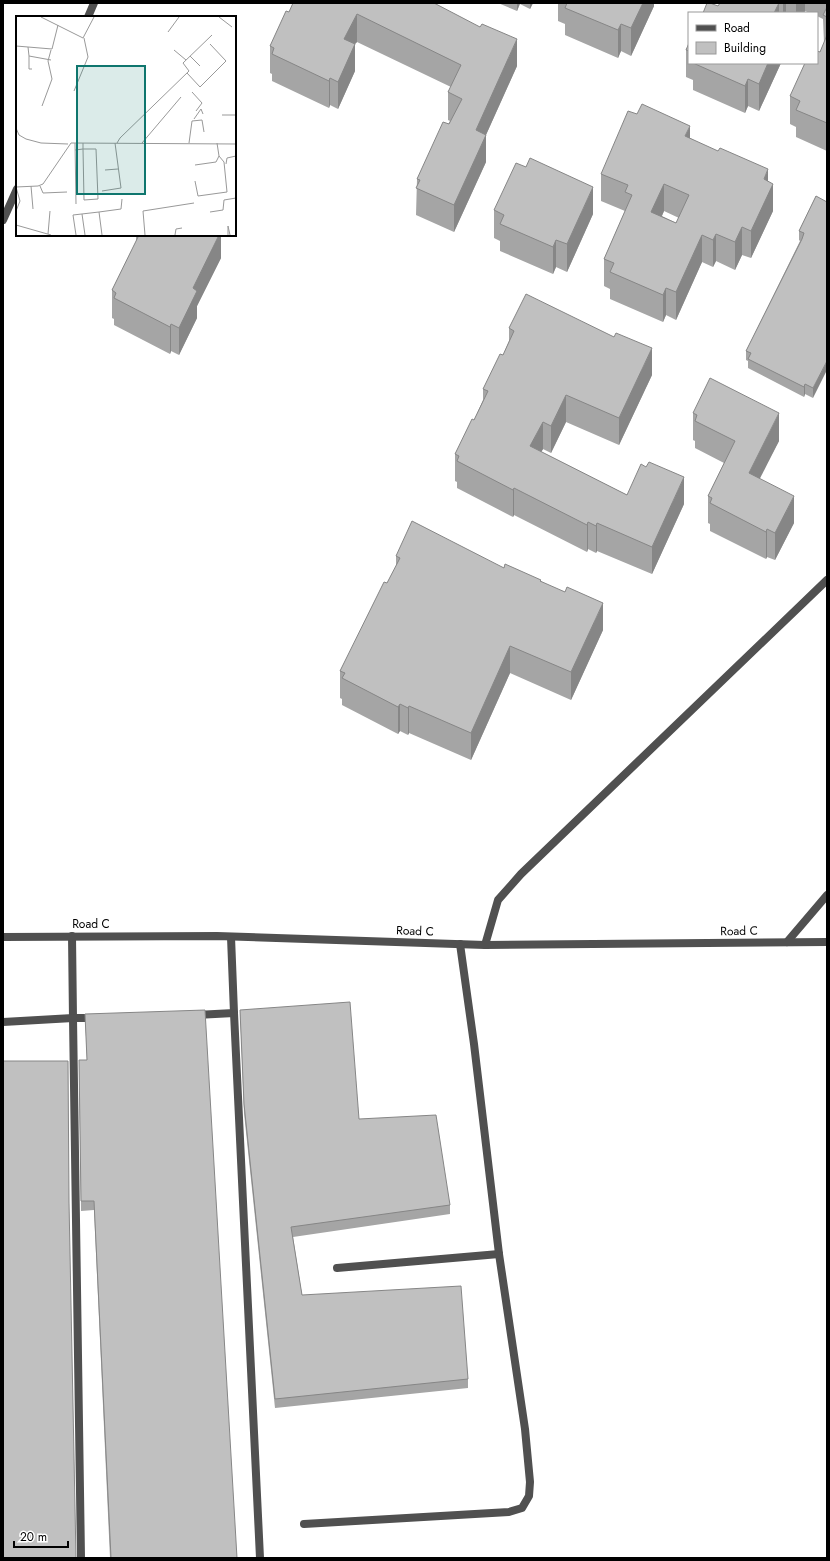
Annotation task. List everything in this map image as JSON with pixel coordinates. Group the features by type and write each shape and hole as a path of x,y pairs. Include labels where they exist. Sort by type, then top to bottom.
{"street":[{"path":"88,16 94,3"},
{"path":"3,220 16,191"},
{"path":"485,945 498,900 521,874 827,580"},
{"path":"787,942 827,895"},
{"path":"72,936 81,1558"},
{"name":"Road C","path":"3,937 231,937 485,945 827,942"},
{"path":"231,937 260,1558"},
{"path":"304,1524 509,1512 522,1508 529,1496 530,1482 524,1421 500,1254 460,944"},
{"path":"188,1015 234,1014"},
{"path":"3,1022 104,1017"},
{"path":"337,1268 500,1254"}],"building":[{"path":"293,3 434,3 480,27 482,24 517,39 476,130 486,135 454,205 416,188 420,180 417,179 443,122 449,124 462,99 448,92 461,65 357,14 344,39 355,44 338,82 330,78 329,81 272,54 274,48 270,46 286,11 289,12"},
{"path":"567,3 643,3 631,28 621,24 618,30 565,8"},
{"path":"707,3 718,6 720,3 779,3 774,12 703,12"},
{"path":"827,7 827,17 823,15"},
{"path":"827,35 827,123 796,110 800,101 790,96 805,64 818,64 818,51 820,52"},
{"path":"695,64 768,64 759,84 748,79 745,86"},
{"path":"642,104 690,126 685,136 718,151 720,148 768,169 764,179 773,184 751,231 742,227 735,242 716,234 713,240 702,235 676,292 666,288 663,295 610,272 614,263 604,259 632,195 625,192 628,185 601,174 628,111 637,114","holes":["664,184 689,195 676,223 651,212"]},
{"path":"530,158 593,187 567,244 556,240 553,247 500,224 504,215 494,210 516,163 526,167"},
{"path":"816,196 827,202 827,361 813,388 805,384 804,387 748,359 751,353 746,351 802,239 804,233 799,231"},
{"path":"139,236 219,236 193,288 197,291 179,328 171,324 170,327 114,298 116,293 112,290"},
{"path":"526,294 614,337 616,333 652,348 619,418 566,395 551,426 543,422 530,446 627,495 641,464 646,467 649,462 684,477 652,547 597,523 596,526 588,522 587,525 514,488 513,490 457,461 459,456 455,454 488,391 483,389 500,354 503,355 514,331 509,328"},
{"path":"710,378 779,413 749,473 794,496 775,533 767,529 766,532 710,503 712,498 708,496 735,441 695,421 697,415 693,413"},
{"path":"412,521 504,568 505,564 565,592 567,587 603,603 571,672 510,646 471,733 409,706 408,708 400,704 398,707 342,678 345,673 340,671 384,582 387,583 400,558 396,556"},
{"path":"350,1002 359,1119 436,1115 450,1205 291,1227 302,1295 461,1286 468,1379 275,1399 244,1104 240,1010"},
{"path":"205,1010 237,1558 111,1558 94,1201 81,1201 79,1060 87,1060 85,1014"},
{"path":"3,1061 68,1061 69,1202 76,1558 3,1558"}]}
